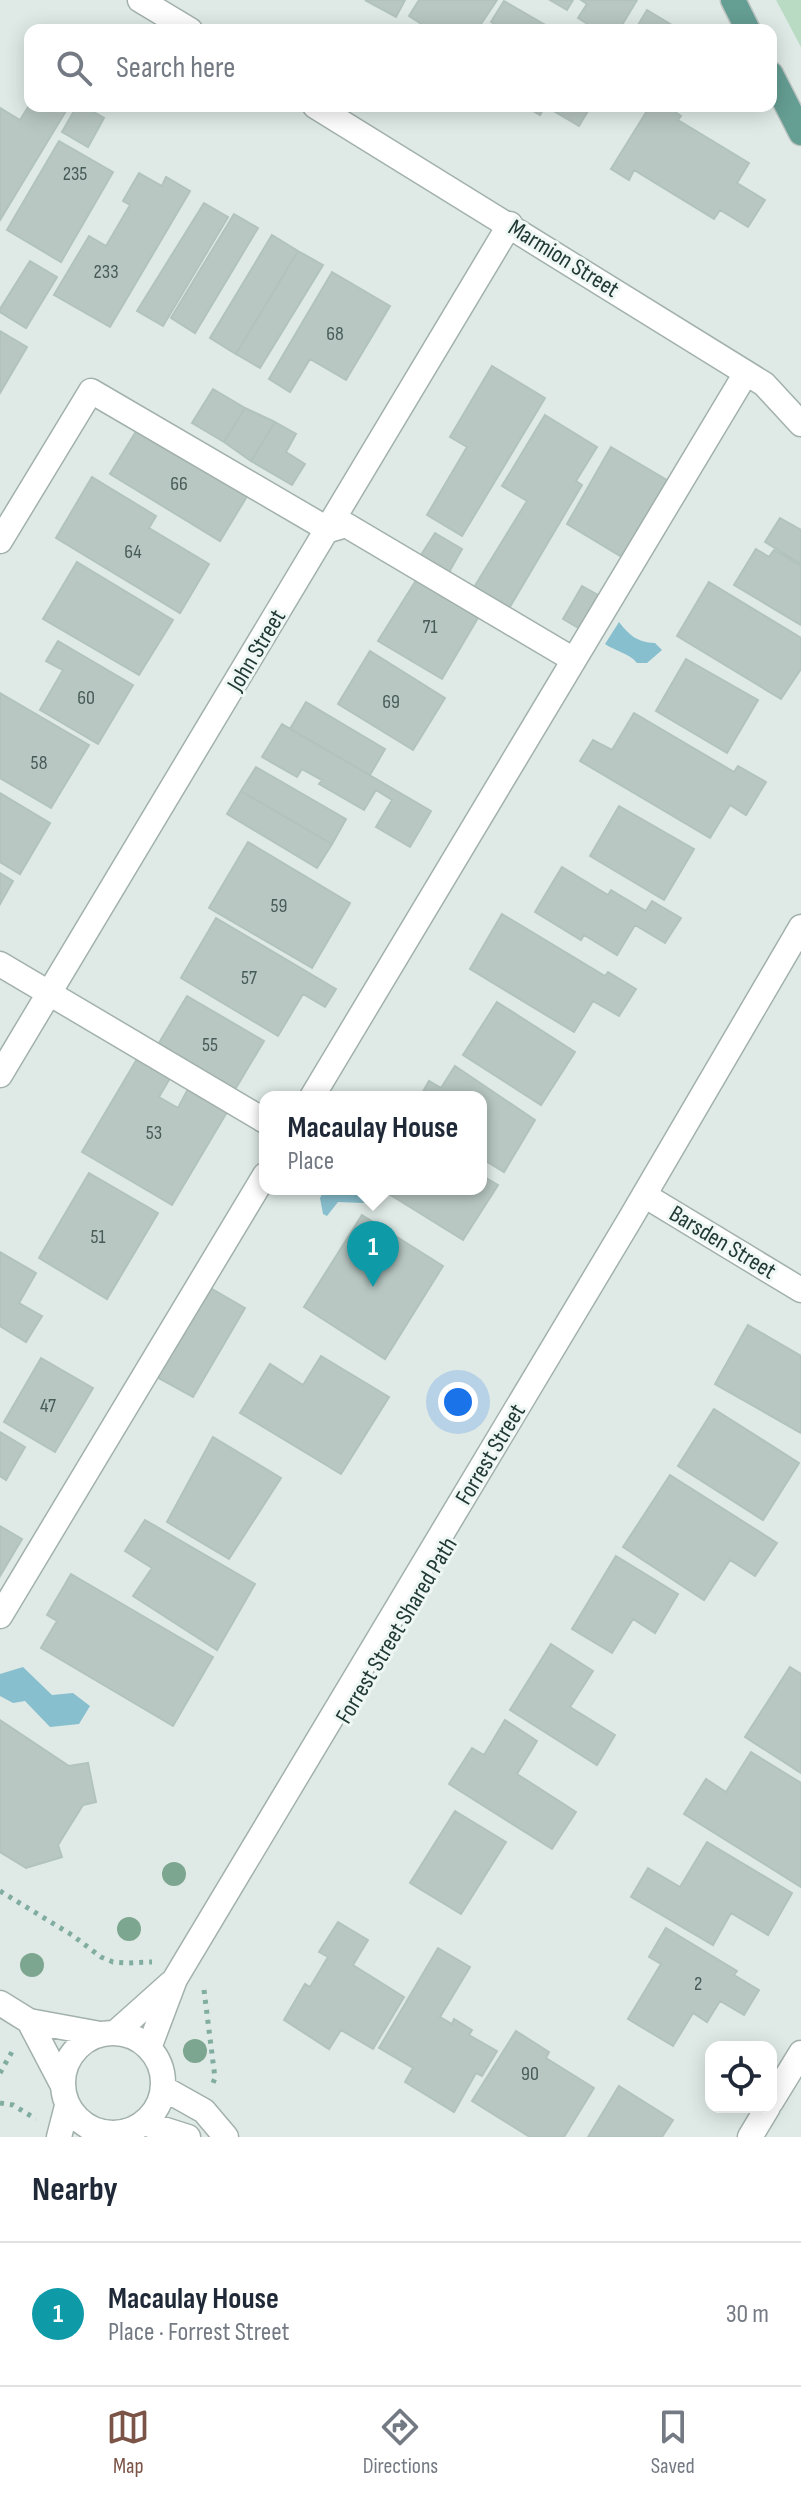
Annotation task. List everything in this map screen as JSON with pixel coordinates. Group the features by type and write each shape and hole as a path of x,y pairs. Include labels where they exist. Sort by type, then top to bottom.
{"main road":[{"path":"733,0 745,24"},
{"path":"777,86 801,133"}],"street":[{"path":"140,0 180,24"},
{"name":"Marmion Street","path":"325,112 764,384 801,424"},
{"name":"John Street","path":"0,1075 510,224"},
{"path":"316,1091 746,373"},
{"path":"0,541 91,391 329,530 346,525 574,660"},
{"name":"Forrest Street","path":"149,2048 178,1974 801,927"},
{"path":"0,964 259,1117"},
{"path":"0,1616 259,1185"},
{"name":"Barsden Street","path":"644,1195 801,1290"},
{"name":"Forrest Street","path":"107,2034 178,1974"},
{"path":"0,2003 29,2021 127,2035 149,2048 162,2074 160,2102 144,2123 116,2134 99,2135 88,2127 64,2095 29,2021"},
{"path":"59,2137 65,2067 73,2052 85,2041 107,2034"},
{"path":"777,2093 801,2053"},
{"path":"163,2088 204,2111 226,2137"},
{"path":"750,2137 765,2113"},
{"path":"144,2123 188,2137"}],"path":[{"path":"0,1891 72,1935 101,1957 128,1963 164,1962 178,1974"},
{"path":"203,1984 215,2078 204,2111"}],"green space":[{"path":"776,0 801,0 801,47"}],"water":[{"path":"619,622 634,637 655,643 662,650 647,663 637,663 605,644"},
{"path":"322,1195 366,1195 367,1198 364,1203 338,1202 327,1216 323,1214"},
{"path":"23,1667 52,1695 73,1693 90,1706 79,1724 50,1727 25,1701 13,1703 0,1696 0,1674"}],"building":[{"path":"365,0 405,0 396,17"},
{"path":"419,0 497,0 481,24 422,24 409,16"},
{"path":"550,0 573,0 567,10"},
{"path":"581,0 637,0 623,24 588,24 578,18 587,4"},
{"path":"504,1 544,24 494,24 491,22"},
{"path":"647,10 670,24 639,24"},
{"path":"0,108 20,120 25,112 65,112 0,220"},
{"path":"74,112 94,112 104,118 88,147 62,132"},
{"path":"555,112 587,112 579,126"},
{"path":"646,112 675,112 681,116 678,120 749,163 737,183 765,200 748,227 720,210 714,219 634,170 629,180 611,169"},
{"path":"59,141 113,172 61,262 7,230"},
{"path":"139,173 162,186 166,177 190,191 110,327 54,295 89,236 106,246 130,205 123,201"},
{"path":"204,203 228,217 163,326 137,311"},
{"path":"234,214 258,228 195,333 171,318"},
{"path":"272,235 298,251 236,354 210,338"},
{"path":"298,251 323,265 260,368 236,354"},
{"path":"30,261 57,277 26,328 0,312 0,309"},
{"path":"332,272 390,306 346,380 310,359 290,392 269,379"},
{"path":"0,331 27,347 0,393"},
{"path":"492,366 545,398 462,536 427,515 467,447 450,437"},
{"path":"213,389 245,408 224,442 192,423"},
{"path":"245,408 275,422 251,461 224,442"},
{"path":"545,415 597,447 576,481 582,485 508,610 473,589 527,501 502,486"},
{"path":"275,422 296,434 286,452 305,464 292,485 251,461"},
{"path":"140,425 249,493 220,541 110,474"},
{"path":"611,447 667,480 622,557 567,524"},
{"path":"92,477 156,516 149,528 209,564 180,613 56,538"},
{"path":"780,518 801,530 801,564 765,542"},
{"path":"435,533 462,549 449,572 421,555"},
{"path":"756,549 769,557 774,550 801,566 801,625 734,585"},
{"path":"77,562 173,620 139,675 43,619"},
{"path":"420,574 482,611 442,679 378,641"},
{"path":"709,582 801,638 801,669 781,699 677,636"},
{"path":"582,586 600,596 580,629 563,619"},
{"path":"58,641 133,685 98,744 40,710 63,670 46,661"},
{"path":"370,651 445,698 413,750 338,704"},
{"path":"686,659 758,700 727,753 656,711"},
{"path":"0,693 89,745 51,808 0,778"},
{"path":"306,702 385,749 370,775 290,729"},
{"path":"634,713 734,772 738,766 766,782 746,815 730,805 710,838 580,761 593,740 612,750"},
{"path":"282,724 431,811 410,847 376,827 392,800 376,790 364,810 319,784 322,780 302,769 297,777 262,757"},
{"path":"256,767 346,819 332,844 241,791"},
{"path":"241,791 332,844 317,868 227,814"},
{"path":"0,793 50,823 20,874 0,862"},
{"path":"619,806 694,849 664,900 590,856"},
{"path":"248,842 350,903 312,968 209,908"},
{"path":"562,867 608,895 611,890 646,911 652,901 681,918 665,943 635,925 617,955 584,935 581,940 535,912"},
{"path":"0,873 13,881 0,904"},
{"path":"502,914 605,976 608,972 636,989 619,1016 593,1001 574,1032 470,969"},
{"path":"216,918 336,989 325,1007 303,994 278,1036 181,978"},
{"path":"187,996 264,1041 233,1093 156,1048"},
{"path":"497,1002 575,1052 541,1105 463,1055"},
{"path":"137,1059 170,1078 159,1097 178,1108 188,1089 227,1112 172,1205 82,1152"},
{"path":"455,1066 535,1120 504,1172 487,1162 487,1091 423,1091 429,1081 441,1088"},
{"path":"89,1173 158,1213 107,1299 39,1258"},
{"path":"487,1179 498,1185 463,1240 391,1195 487,1195"},
{"path":"362,1215 443,1266 385,1359 304,1307"},
{"path":"0,1252 36,1273 19,1303 42,1316 26,1342 0,1326"},
{"path":"207,1286 245,1308 193,1397 155,1376"},
{"path":"748,1325 801,1356 801,1433 715,1384"},
{"path":"321,1356 389,1397 341,1474 240,1413 270,1364 303,1385"},
{"path":"41,1358 93,1388 55,1452 4,1422"},
{"path":"714,1409 799,1463 763,1520 678,1466"},
{"path":"0,1432 25,1447 6,1480 0,1476"},
{"path":"213,1437 281,1478 229,1559 167,1522"},
{"path":"670,1475 777,1543 755,1576 730,1560 704,1600 623,1547"},
{"path":"145,1520 255,1584 217,1650 133,1596 152,1568 125,1551"},
{"path":"0,1526 22,1539 0,1576"},
{"path":"616,1556 678,1594 655,1633 633,1619 612,1653 572,1629"},
{"path":"71,1574 213,1657 173,1726 41,1648 57,1621 47,1615"},
{"path":"551,1644 593,1671 570,1707 615,1735 597,1765 510,1710"},
{"path":"790,1667 801,1674 801,1773 745,1737"},
{"path":"0,1720 69,1766 88,1763 96,1802 83,1805 58,1845 62,1857 26,1868 0,1852"},
{"path":"505,1720 537,1741 517,1774 576,1812 552,1849 449,1784 472,1748 484,1755"},
{"path":"751,1752 801,1783 801,1887 684,1814 706,1779 726,1792"},
{"path":"455,1811 506,1842 461,1914 410,1883"},
{"path":"707,1842 792,1893 768,1935 731,1913 713,1945 631,1897 648,1868 680,1887"},
{"path":"338,1922 368,1940 353,1965 404,1997 373,2049 341,2030 329,2049 284,2020 305,1984 310,1987 328,1957 319,1952"},
{"path":"666,1928 737,1971 734,1975 759,1990 744,2015 720,2001 707,2022 693,2013 673,2046 628,2019 661,1964 649,1957"},
{"path":"438,1948 470,1967 440,2017 452,2024 454,2019 472,2030 469,2035 497,2051 482,2076 476,2073 454,2112 405,2082 413,2068 379,2048"},
{"path":"516,2031 549,2052 546,2058 594,2088 564,2137 530,2137 472,2101"},
{"path":"619,2086 673,2120 662,2137 588,2137"}],"place":[{"name":"Macaulay House","path":"373,1287"}]}
